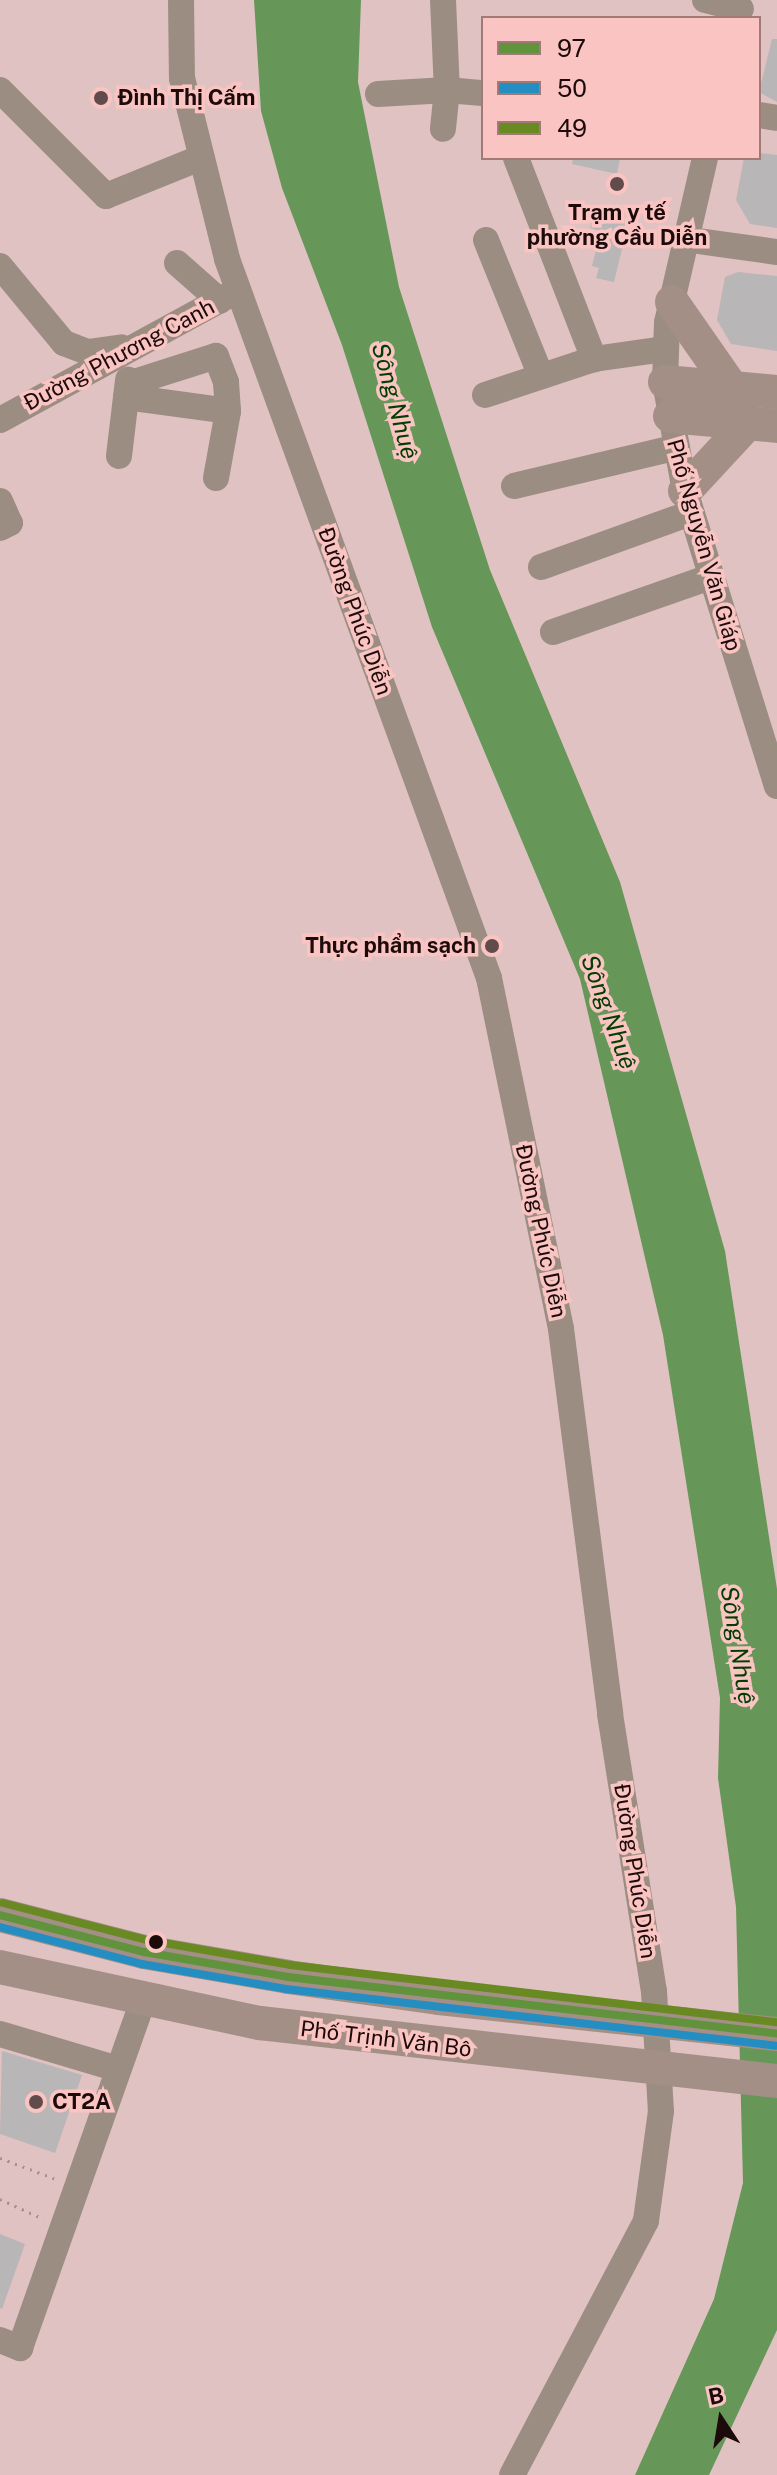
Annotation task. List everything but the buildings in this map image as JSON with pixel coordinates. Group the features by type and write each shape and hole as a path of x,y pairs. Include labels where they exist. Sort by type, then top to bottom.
{"main road":[{"path":"672,302 732,388"},
{"path":"665,366 732,388 777,392"},
{"path":"672,432 762,425"},
{"path":"688,502 762,425"},
{"path":"0,1915 144,1952 288,1977 777,2034"},
{"name":"Phố Trịnh Văn Bô","path":"0,1967 143,2001 421,2044 777,2081"}],"street":[{"name":"Đường Phúc Diễn","path":"181,0 182,78 229,296 489,978 561,1329 610,1714 672,2022 674,2069 646,2221 512,2475"},
{"path":"443,0 447,90 443,129"},
{"path":"705,0 741,9"},
{"path":"0,90 106,196 200,158"},
{"path":"378,94 447,90 481,93"},
{"path":"517,160 594,359"},
{"name":"Phố Nguyễn Văn Giáp","path":"704,160 672,302 665,366 672,432 710,577 777,786"},
{"path":"684,239 777,252"},
{"path":"486,240 541,376"},
{"path":"177,263 229,296"},
{"path":"5,283 75,349 134,347 119,456"},
{"name":"Đường Phương Canh","path":"0,420 229,296"},
{"path":"127,391 216,356 226,382 228,411 216,478"},
{"path":"485,395 594,359 665,366"},
{"path":"127,391 228,411"},
{"path":"514,486 672,432"},
{"path":"0,501 10,523 0,528"},
{"path":"541,567 688,502"},
{"path":"553,632 710,577"},
{"path":"0,2340 20,2348 143,2001"},
{"path":"0,2034 118,2069"}],"path":[{"path":"0,2158 77,2186"},
{"path":"0,2199 62,2227"}],"water":[{"name":"Sông Nhuệ","path":"254,0 361,0 358,82 399,287 490,570 620,882 725,1251 777,1589 777,2330 709,2475 635,2475 714,2299 743,2183 736,1907 718,1778 720,1698 663,1335 580,979 432,627 342,345 282,188 261,111"}],"transit line":[{"name":"49","path":"3,1903 147,1940 290,1965 777,2022"},
{"name":"97","path":"0,1915 144,1952 288,1977 777,2034"},
{"name":"50","path":"0,1927 142,1964 286,1989 776,2046"}],"place":[{"name":"Đình Thị Cấm","path":"101,98"},
{"name":"Trạm y tế phường Cầu Diễn","path":"617,184"},
{"name":"Thực phẩm sạch","path":"492,946"},
{"name":"CT2A","path":"36,2102"}]}
